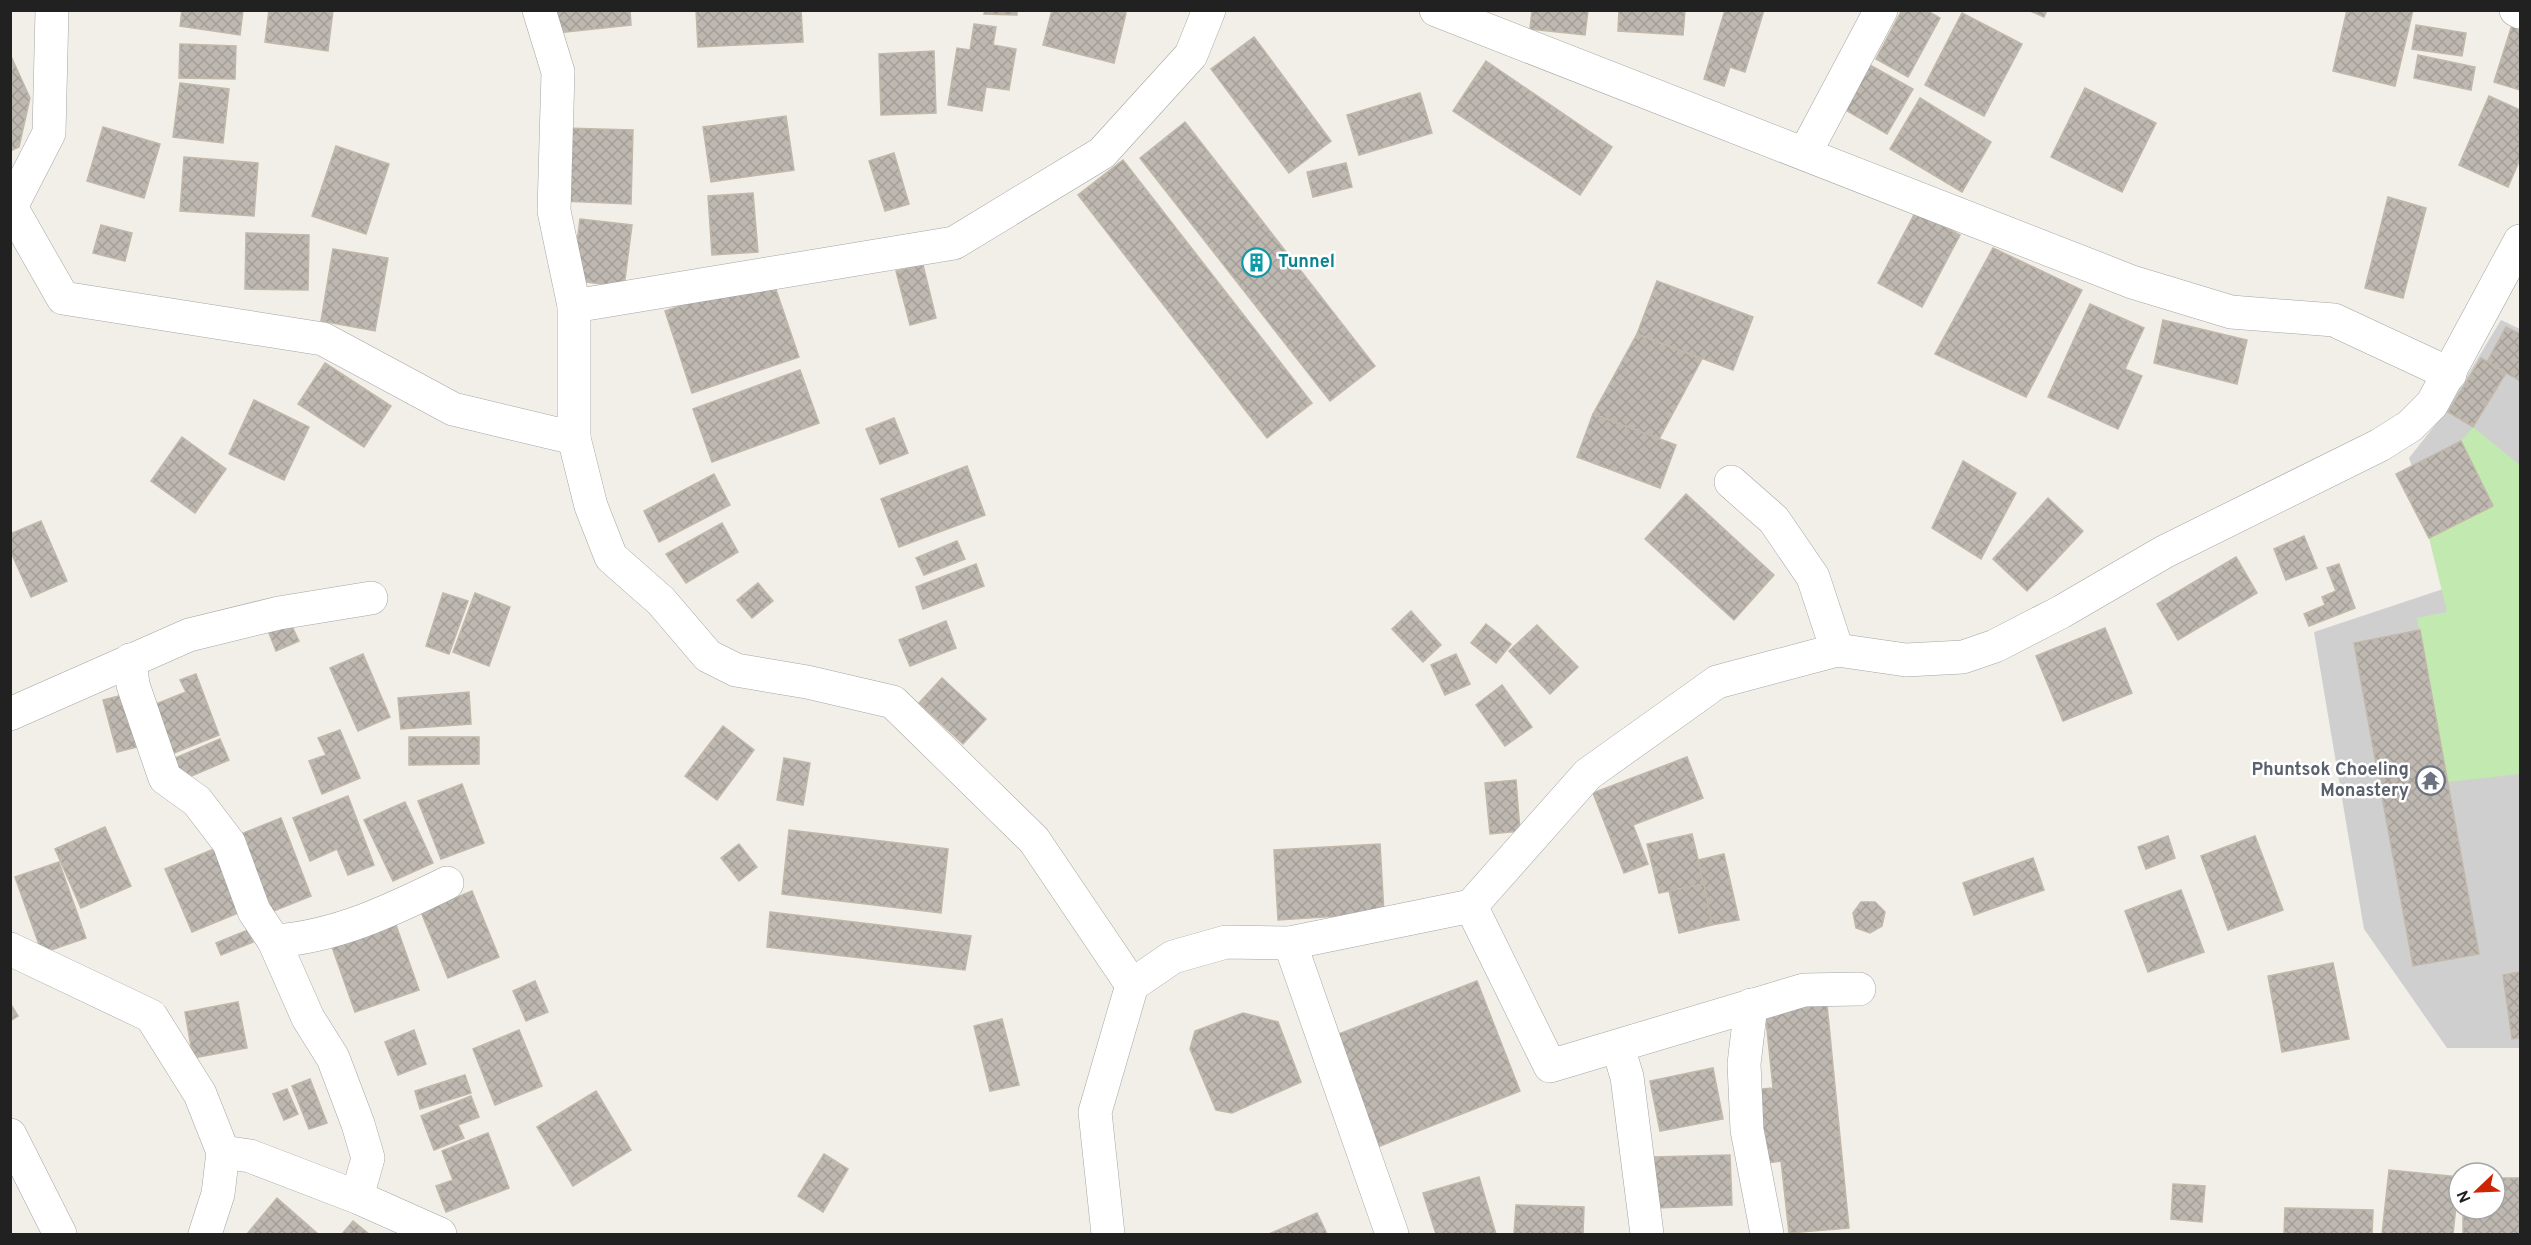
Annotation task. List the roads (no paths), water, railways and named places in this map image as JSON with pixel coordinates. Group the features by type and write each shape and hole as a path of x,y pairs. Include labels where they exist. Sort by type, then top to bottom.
{"street":[{"path":"52,10 49,133 11,206 63,298 323,339 453,409 573,438"},
{"path":"539,10 558,72 554,211 574,306 573,438 591,506 611,557 661,601 708,656 736,670 807,682 893,702 1034,840 1132,985"},
{"path":"574,306 954,243 1102,153 1191,55 1209,10"},
{"path":"1436,10 1502,23 1805,153 2132,282 2231,312 2334,320 2450,374"},
{"path":"1805,153 1881,10"},
{"path":"1108,1234 1095,1112 1132,985 1173,957 1226,942 1290,943 1471,906 1588,774 1717,682 1837,650 1906,660 1963,657 1995,646 2061,612 2164,552 2380,445 2410,426 2432,404 2520,241"},
{"path":"1731,482 1774,520 1813,577 1837,650"},
{"path":"10,714 189,635 279,613 371,597"},
{"path":"130,660 133,685 165,778 197,801 229,843 254,911 274,941 308,1018 333,1058 368,1158 357,1197"},
{"path":"274,941 327,932 392,911 447,884"},
{"path":"1471,906 1550,1066 1804,990 1858,989"},
{"path":"1290,943 1392,1234"},
{"path":"10,949 151,1016 201,1094 223,1152 218,1194 205,1234"},
{"path":"1751,1005 1744,1064 1747,1130 1767,1234"},
{"path":"1618,1047 1627,1077 1647,1234"},
{"path":"10,1135 60,1234"},
{"path":"223,1152 250,1156 357,1197 440,1234"}],"place":[{"name":"Tunnel","path":"1257,262"},
{"name":"Phuntsok Choeling Monastery","path":"2430,780"}]}
